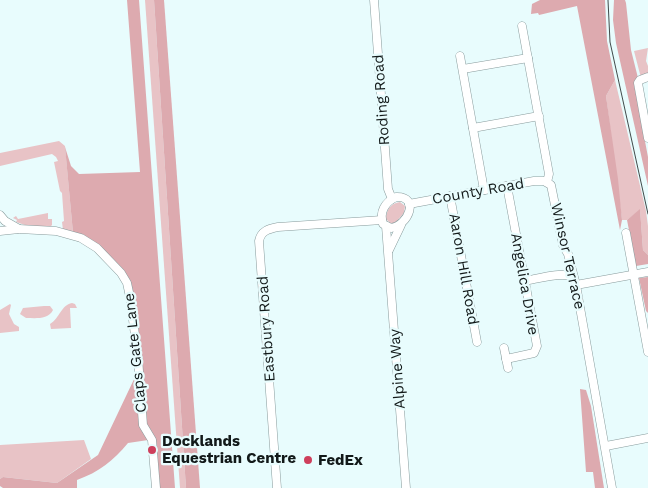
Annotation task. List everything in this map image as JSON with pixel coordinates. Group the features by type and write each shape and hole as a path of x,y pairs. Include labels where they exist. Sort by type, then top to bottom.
{"street":[{"name":"Roding Road","path":"374,0 388,189 392,199"},
{"name":"Winsor Terrace","path":"522,26 549,174 547,182 552,188 562,245 568,254 572,277 576,285 612,488"},
{"path":"460,56 484,190"},
{"path":"462,70 528,58"},
{"path":"644,79 638,87 648,138"},
{"path":"473,128 539,116"},
{"name":"County Road","path":"409,204 534,181 547,182"},
{"name":"Angelica Drive","path":"506,359 534,353 536,350 507,186"},
{"name":"Aaron Hill Road","path":"450,196 477,342"},
{"path":"400,225 392,228 384,223 384,207 392,199 401,197 409,204"},
{"name":"Alpine Way","path":"388,251 400,225 409,213 409,204"},
{"name":"Claps Gate Lane","path":"2,215 19,229"},
{"name":"Claps Gate Lane","path":"1,231 6,224 2,215"},
{"name":"Alpine Way","path":"384,223 388,251 406,488"},
{"name":"Eastbury Road","path":"277,488 260,235 269,228 323,224 384,223"},
{"name":"Claps Gate Lane","path":"1,231 19,229 56,231 81,238 105,256 121,273 127,283 137,349 143,425 152,440 156,488"},
{"path":"626,233 648,352"},
{"path":"576,285 648,272"},
{"path":"516,281 560,274 572,277"},
{"path":"504,348 508,368"},
{"path":"606,446 648,438"}],"shaded area":[{"path":"127,0 139,0 175,488 160,488 155,439 128,443 105,465 77,480 77,488 3,488 0,486 0,479 3,477 57,483 98,455 136,375 132,295 120,267 73,233 65,147 71,166 79,174 140,172"},
{"path":"145,0 154,0 186,488 180,488"},
{"path":"154,0 164,0 200,488 186,488"},
{"path":"540,0 605,0 607,41 615,80 606,96 618,179 622,220 620,230 577,6 539,15 538,13 531,14 532,4"},
{"path":"614,0 625,0 626,3 631,50 638,78 634,84 648,157 648,186 616,43 613,20"},
{"path":"648,48 646,61 648,75 641,78 634,51"},
{"path":"615,80 646,211 648,255 643,250 640,210 627,220 622,220 606,96"},
{"path":"59,141 65,146 73,233 63,230 62,193 54,162 58,161 56,157 52,154 0,166 0,153"},
{"path":"400,202 405,206 404,213 395,223 390,223 386,219 388,210 392,205"},
{"path":"640,209 643,250 648,255 648,264 636,266 627,220"},
{"path":"48,213 48,219 52,219 50,227 28,226 16,222 17,220 13,218 16,216 18,219"},
{"path":"648,277 648,313 639,278"},
{"path":"72,303 77,308 70,308 71,328 51,329 50,324 65,306"},
{"path":"10,304 9,314 14,324 19,327 19,331 0,333 0,310"},
{"path":"50,306 53,310 45,317 26,318 20,314 23,308"},
{"path":"580,389 586,390 591,406 604,488 595,488 593,472 586,472"},
{"path":"84,440 91,459 57,483 3,477 0,479 0,445"}],"tram line":[{"path":"608,0 610,42 648,214"}],"place":[{"name":"Docklands Equestrian Centre","path":"152,450"},
{"name":"FedEx","path":"308,460"}]}
